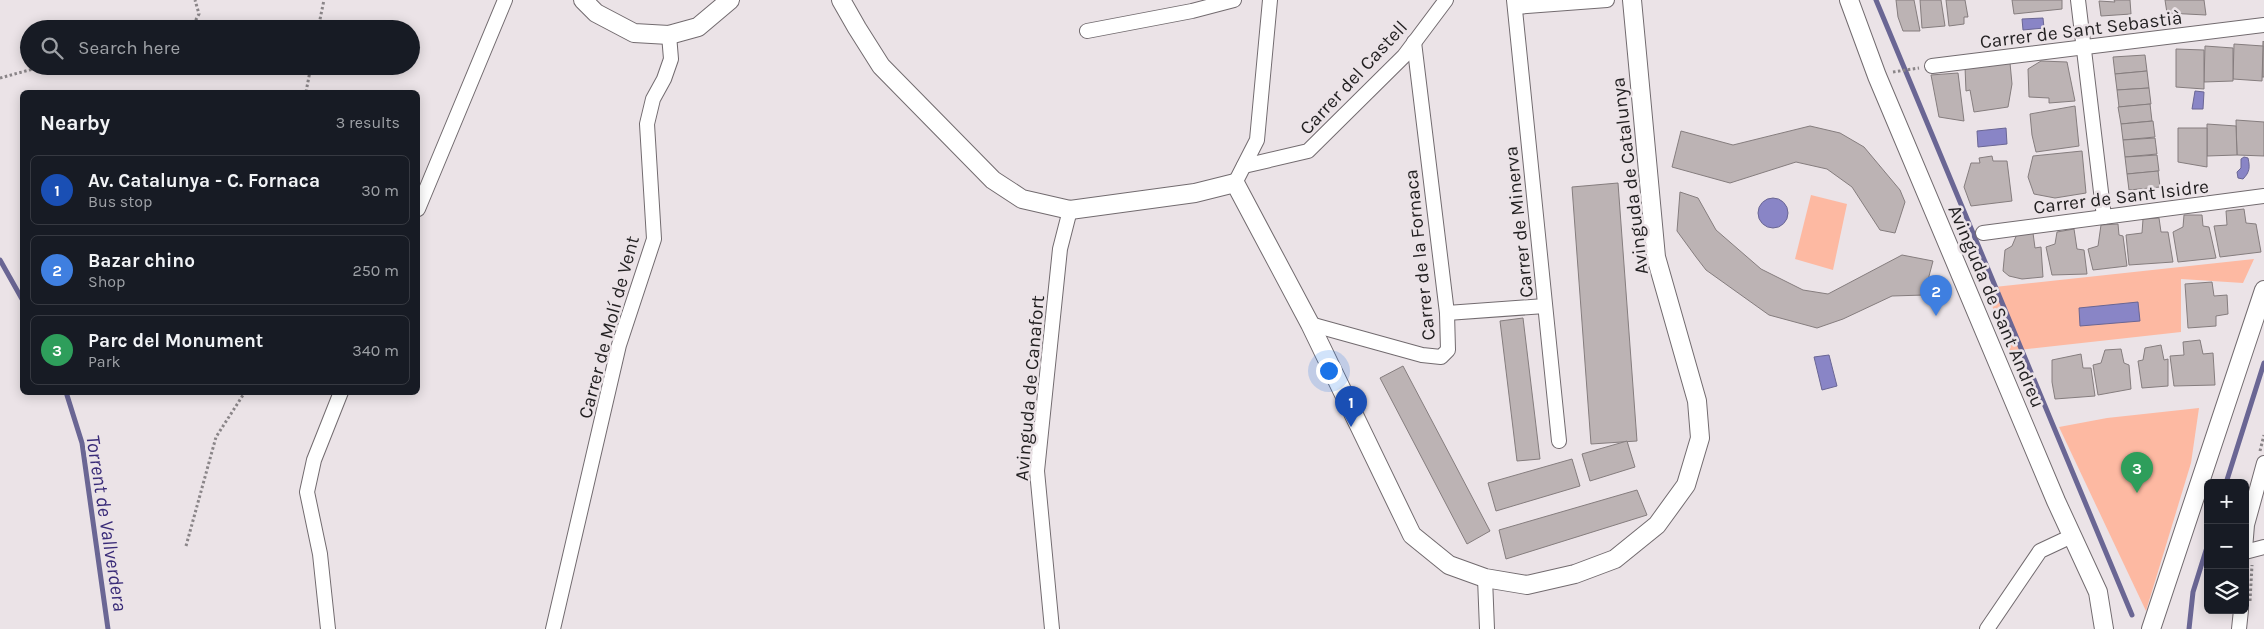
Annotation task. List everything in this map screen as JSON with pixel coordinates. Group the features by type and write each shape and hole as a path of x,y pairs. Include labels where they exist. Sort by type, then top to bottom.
{"street":[{"path":"420,204 504,0"},
{"path":"583,0 596,13 634,33 669,35 698,27 730,0"},
{"path":"841,0 881,66 993,180 1022,199 1070,210 1195,193 1234,183 1257,140 1270,0"},
{"path":"1087,30 1192,11 1234,0"},
{"name":"Carrer del Castell","path":"1244,166 1308,151 1404,56 1446,0"},
{"path":"1515,4 1607,0"},
{"name":"Avinguda de Catalunya","path":"1234,183 1310,324 1412,535 1448,565 1485,578 1527,585 1575,574 1615,559 1657,525 1686,485 1700,438 1697,401 1656,258 1632,0"},
{"name":"Avinguda de Sant Andreu","path":"1849,0 1876,76 2072,536 2098,592 2104,629"},
{"path":"2078,0 2104,217"},
{"name":"Carrer de Minerva","path":"1515,4 1559,441"},
{"name":"Carrer de Sant Sebastià","path":"1932,66 2264,26"},
{"name":"Carrer de Molí de Vent","path":"552,629 620,345 654,239 647,124 652,99 664,79 671,59 669,35"},
{"name":"Carrer de la Fornaca","path":"1310,324 1422,355 1441,357 1448,350 1446,313 1414,42"},
{"name":"Carrer de Sant Isidre","path":"1983,232 2264,196"},
{"name":"Avinguda de Canafort","path":"1052,629 1037,471 1060,249 1070,210"},
{"path":"2151,629 2264,290"},
{"path":"1446,313 1545,306"},
{"path":"328,629 320,554 307,492 314,460 340,395"},
{"path":"2252,549 2247,524 2264,463"},
{"path":"1987,629 2040,551 2072,536"},
{"path":"1485,578 1488,629"},
{"path":"2239,629 2244,614"}],"path":[{"path":"195,0 199,14 196,20"},
{"path":"320,20 324,0"},
{"path":"1876,76 1932,66"},
{"path":"0,78 20,73"},
{"path":"306,90 309,75"},
{"path":"186,546 216,438 243,395"},
{"path":"2249,575 2252,549"}],"shaded area":[{"path":"2043,18 2044,28 2023,30 2022,19"},
{"path":"2195,91 2204,92 2203,109 2192,109"},
{"path":"2006,128 2007,144 1978,147 1977,131"},
{"path":"2244,157 2248,158 2249,167 2243,179 2238,178 2237,172 2241,168 2241,159"},
{"path":"1811,195 1847,204 1833,270 1795,259"},
{"path":"1773,198 1784,202 1788,213 1784,224 1773,228 1762,224 1758,213 1762,202"},
{"path":"2254,259 2243,283 2181,279 2181,332 2010,351 1985,288"},
{"path":"2138,302 2140,321 2080,326 2079,308"},
{"path":"1829,355 1837,386 1822,390 1814,357"},
{"path":"2199,408 2191,463 2146,611 2059,427 2107,418"}],"building":[{"path":"1896,0 1914,0 1920,31 1903,31 1898,17"},
{"path":"1920,0 1941,0 1945,26 1922,28"},
{"path":"1946,0 1965,0 1968,17 1964,17 1964,24 1949,26"},
{"path":"2012,0 2062,0 2062,9 2014,14"},
{"path":"2114,0 2130,0 2131,14 2101,16 2099,1 2115,2"},
{"path":"2165,0 2204,0 2206,15 2167,13"},
{"path":"2263,41 2264,77 2262,77"},
{"path":"2234,44 2263,46 2262,81 2233,79"},
{"path":"2205,46 2233,48 2233,81 2204,82"},
{"path":"2176,49 2204,50 2204,89 2176,87"},
{"path":"2145,55 2147,71 2115,74 2113,57"},
{"path":"2041,61 2067,62 2075,101 2049,103 2049,98 2029,97 2028,69"},
{"path":"2010,63 2012,84 2008,107 1974,112 1970,90 1966,91 1965,67"},
{"path":"2147,71 2149,88 2117,90 2115,74"},
{"path":"1958,73 1964,121 1939,117 1931,75"},
{"path":"2149,88 2151,104 2119,107 2117,90"},
{"path":"2150,104 2152,121 2121,124 2118,107"},
{"path":"2075,106 2079,146 2036,152 2030,114"},
{"path":"2236,120 2264,122 2264,156 2237,155"},
{"path":"2153,121 2155,137 2123,140 2121,124"},
{"path":"2207,124 2236,126 2237,155 2207,156"},
{"path":"1810,126 1840,133 1864,147 1900,190 1905,202 1895,233 1880,230 1852,187 1827,169 1796,162 1730,183 1672,167 1681,131 1733,145"},
{"path":"2178,128 2207,128 2207,167 2178,162"},
{"path":"2155,138 2157,154 2125,157 2123,140"},
{"path":"2082,151 2086,193 2055,198 2034,194 2028,177 2033,156"},
{"path":"2157,155 2159,171 2127,174 2125,157"},
{"path":"1992,156 1993,161 2007,161 2012,201 1971,206 1964,187 1971,163 1980,163 1979,158"},
{"path":"2158,171 2160,187 2129,190 2127,174"},
{"path":"1618,183 1637,441 1591,444 1572,187"},
{"path":"1680,192 1698,198 1716,230 1761,269 1803,290 1828,294 1902,255 1933,261 1924,295 1892,296 1843,319 1817,328 1769,315 1706,270 1677,231"},
{"path":"2244,209 2246,223 2256,224 2261,252 2220,257 2214,226 2227,225 2226,211"},
{"path":"2184,215 2202,215 2203,226 2209,227 2216,258 2178,262 2173,232 2183,227"},
{"path":"2159,218 2161,232 2168,232 2173,262 2129,265 2126,235 2142,233 2143,219"},
{"path":"2118,224 2119,235 2123,236 2127,266 2093,270 2088,249 2098,246 2101,225"},
{"path":"2074,229 2077,249 2084,250 2087,274 2052,275 2046,247 2055,244 2057,232"},
{"path":"2033,233 2035,248 2041,247 2043,277 2022,279 2009,276 2003,271 2005,250 2012,246 2017,234"},
{"path":"2212,282 2214,296 2227,295 2228,314 2216,316 2216,326 2188,328 2185,284"},
{"path":"1523,318 1540,459 1517,461 1500,321"},
{"path":"2200,340 2203,354 2213,353 2215,385 2174,386 2170,356 2184,355 2183,342"},
{"path":"2161,345 2164,360 2168,359 2168,386 2142,388 2138,361 2143,360 2145,348"},
{"path":"2121,349 2124,363 2129,365 2131,389 2098,395 2093,365 2101,363 2105,350"},
{"path":"2081,354 2083,368 2091,368 2095,396 2055,399 2052,382 2052,360"},
{"path":"1403,366 1490,531 1467,544 1380,378"},
{"path":"1627,441 1635,467 1590,481 1582,454"},
{"path":"1572,459 1580,486 1496,511 1488,483"},
{"path":"1637,490 1647,515 1506,559 1499,530"}],"waterway":[{"path":"1876,0 2132,615"},
{"name":"Torrent de Vallverdera","path":"0,260 20,295"},
{"path":"2227,479 2264,363"},
{"name":"Torrent de Vallverdera","path":"67,395 82,443 108,629"},
{"path":"2189,629 2193,592 2204,557"}],"place":[{"name":"Bazar chino","path":"1936,316"},
{"name":"Av. Catalunya - C. Fornaca","path":"1351,427"},
{"name":"Parc del Monument","path":"2137,493"}]}
